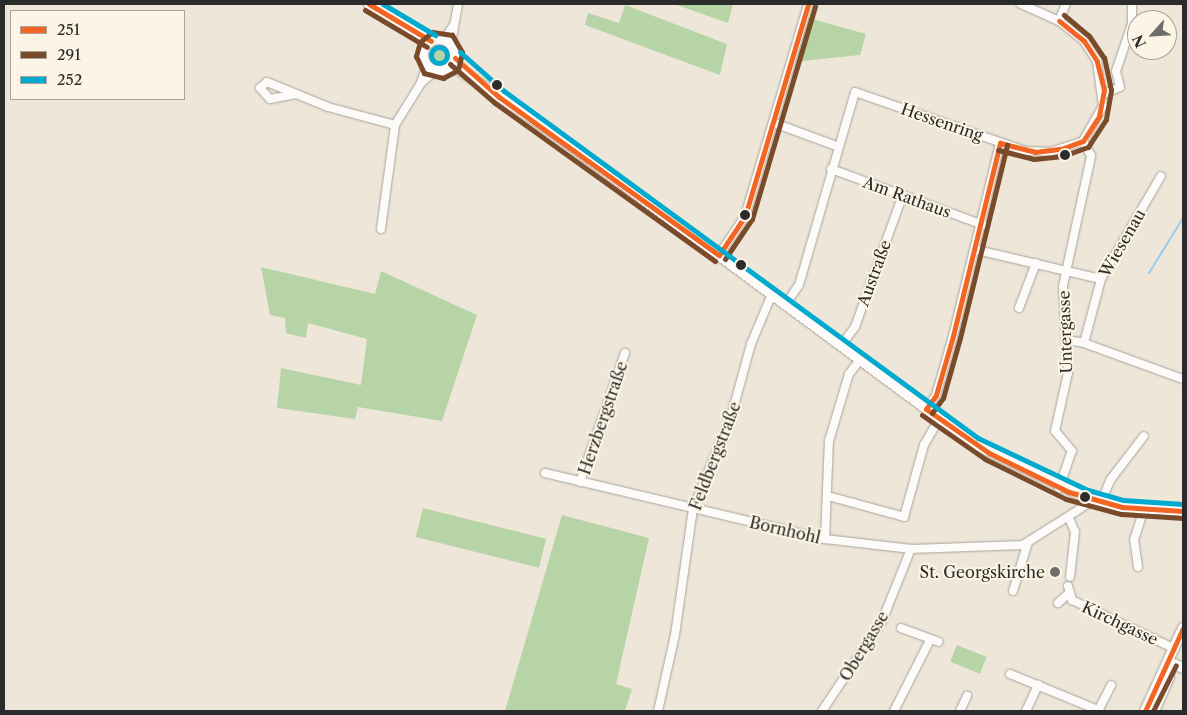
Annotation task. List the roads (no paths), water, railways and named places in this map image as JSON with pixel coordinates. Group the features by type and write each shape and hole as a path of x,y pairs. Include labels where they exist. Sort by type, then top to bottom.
{"main road":[{"path":"369,4 400,24 428,46 448,42 453,61 772,294 926,410 990,454 1059,488 1098,501 1144,509 1183,511"},
{"path":"428,46 427,65 436,70 453,61"},
{"path":"1145,711 1175,650 1183,628"},
{"path":"1169,662 1183,668"}],"street":[{"path":"448,42 458,4"},
{"path":"718,255 745,216 808,4"},
{"path":"1060,21 1066,4"},
{"path":"1026,5 1060,21 1084,41 1101,72 1104,94 1100,116 1083,141"},
{"path":"1104,94 1120,87 1116,71 1132,24 1132,6"},
{"path":"381,229 395,125 421,83 427,65"},
{"path":"421,83 436,70"},
{"path":"1101,72 1116,71"},
{"name":"Hessenring","path":"837,146 855,92 1000,143 1043,153 1083,141"},
{"path":"296,94 395,125"},
{"path":"774,123 837,146 799,286 785,305"},
{"name":"Untergasse","path":"1059,488 1072,451 1055,431 1068,373 1062,299 1066,269 1091,156 1083,141"},
{"path":"926,410 936,395 977,250 1000,143"},
{"name":"Am Rathaus","path":"831,170 983,225"},
{"name":"Wiesenau","path":"1084,342 1101,279 1161,176"},
{"name":"Austraße","path":"841,346 855,327 902,197"},
{"path":"977,250 1066,269 1101,279"},
{"path":"1018,308 1036,263"},
{"name":"Feldbergstraße","path":"658,711 675,635 693,509 731,417 751,344 772,294"},
{"path":"1066,340 1084,342 1183,379"},
{"name":"Herzbergstraße","path":"580,482 625,353"},
{"path":"826,539 830,434 849,374 860,360"},
{"path":"828,496 904,517 924,445 939,419"},
{"path":"1098,501 1111,479 1144,436"},
{"name":"Bornhohl","path":"545,473 826,539 911,549 1028,542 1098,501"},
{"path":"1138,567 1134,540 1144,509"},
{"path":"1069,518 1075,532 1070,577"},
{"path":"1013,591 1028,542"},
{"name":"Obergasse","path":"822,711 882,621 911,549"},
{"name":"Kirchgasse","path":"1058,604 1067,595 1068,586"},
{"name":"Kirchgasse","path":"1067,595 1175,650"},
{"path":"901,628 939,642"},
{"path":"894,711 930,640"},
{"path":"1155,711 1170,677 1169,662"},
{"path":"1010,674 1099,711 1111,685"},
{"path":"1026,711 1038,686"},
{"path":"960,711 967,696"}],"waterway":[{"path":"1149,273 1183,218"}],"place":[{"name":"St. Georgskirche","path":"1055,572"}]}
